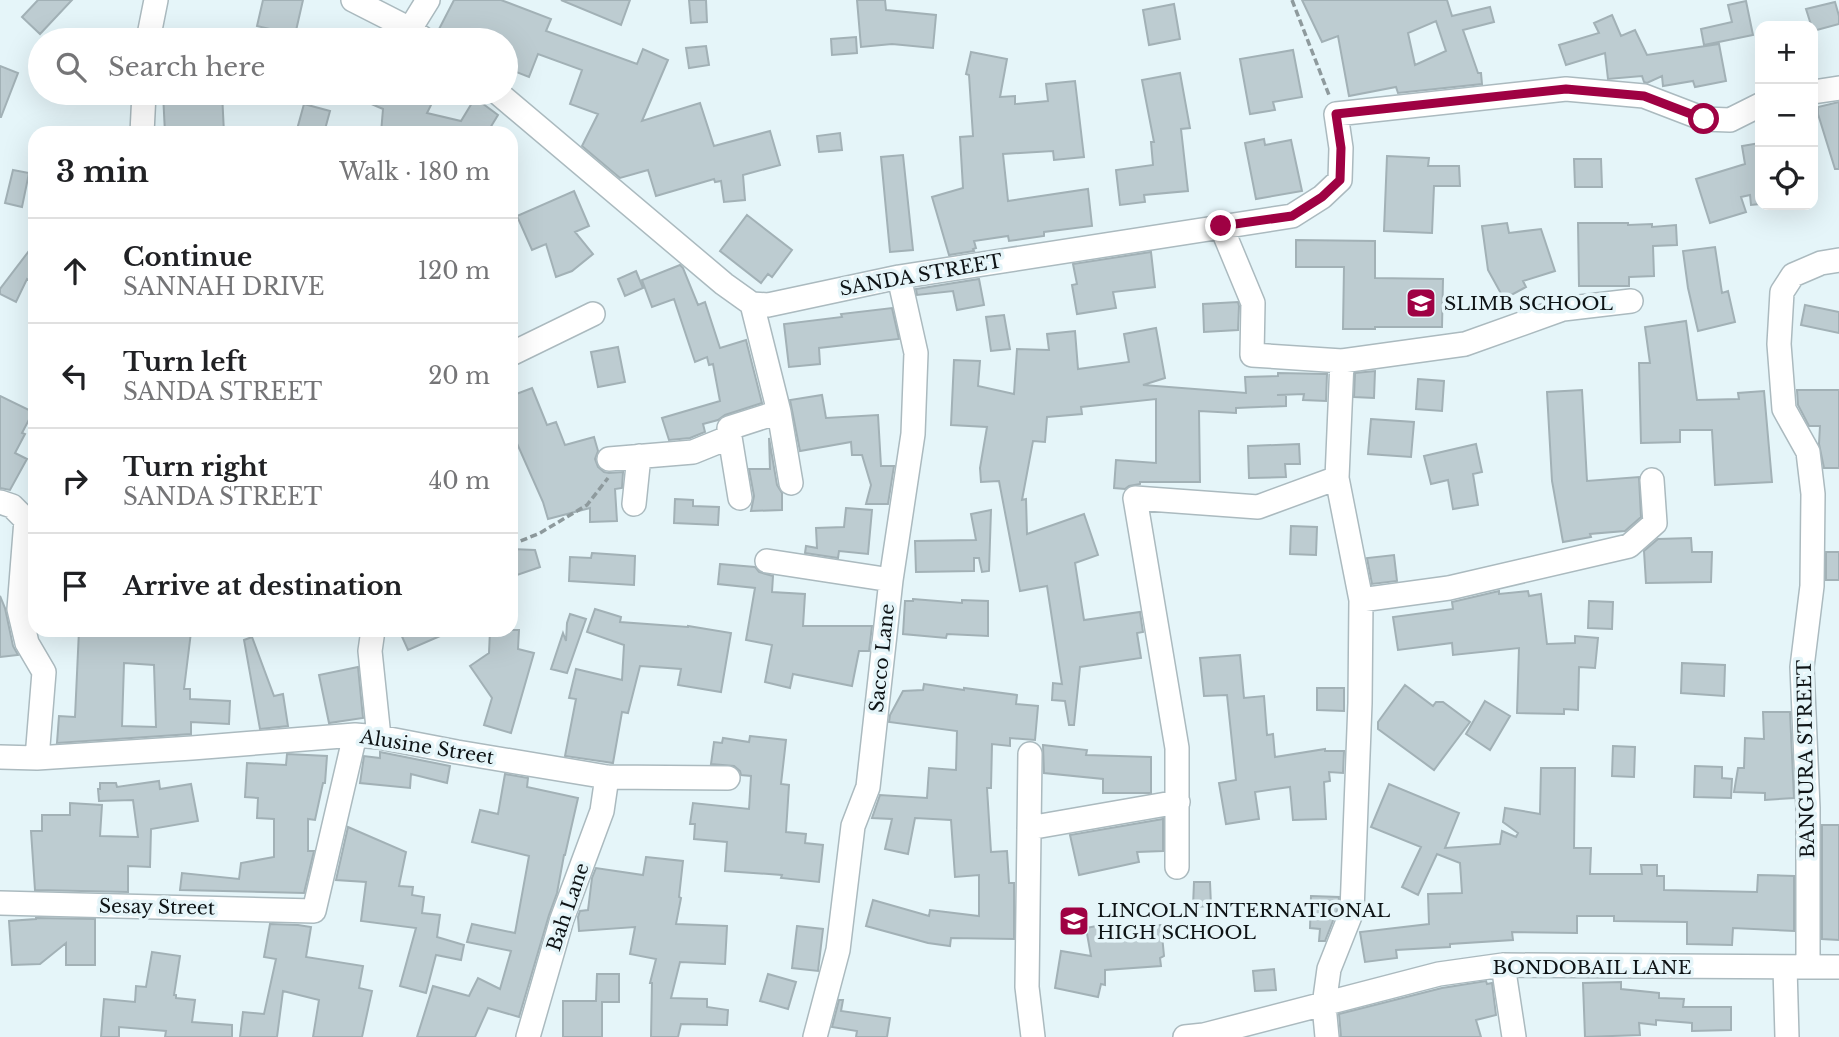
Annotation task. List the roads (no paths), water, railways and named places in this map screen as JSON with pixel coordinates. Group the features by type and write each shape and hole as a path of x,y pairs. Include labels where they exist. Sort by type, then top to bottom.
{"street":[{"path":"150,28 156,0"},
{"path":"353,0 404,28"},
{"path":"419,28 428,0"},
{"path":"1818,91 1839,88"},
{"name":"SANDA STREET","path":"752,304 768,305 899,276 1292,216 1322,197 1340,180 1341,148 1336,114 1566,89 1644,96 1704,119 1730,120 1755,108"},
{"path":"142,126 143,105"},
{"path":"512,105 713,276 752,304 779,412 791,483"},
{"path":"1221,226 1253,303 1252,355 1342,361 1465,344 1563,309 1631,301"},
{"name":"BANGURA STREET","path":"1808,967 1808,808 1802,667 1812,586 1813,494 1808,453 1784,409 1779,344 1782,292 1793,275 1821,262 1839,260"},
{"name":"Sacco Lane","path":"815,1037 838,950 853,827 868,787 891,580 913,434 916,353 899,276"},
{"path":"518,351 593,314"},
{"path":"1327,1037 1324,1004 1329,969 1352,911 1360,703 1360,600 1338,478 1342,361"},
{"path":"740,498 729,428 779,412"},
{"path":"609,459 693,452 730,437"},
{"path":"634,505 639,456"},
{"path":"1177,867 1177,748 1125,501 1258,507 1338,478"},
{"path":"1360,600 1449,588 1629,546 1655,523 1652,480"},
{"path":"18,510 19,609 27,643 44,672 37,758"},
{"path":"767,561 891,580"},
{"path":"372,637 370,651 379,737"},
{"name":"Alusine Street","path":"0,757 37,758 355,735 607,777 727,778"},
{"name":"Sesay Street","path":"0,904 314,911 355,735"},
{"path":"1030,754 1027,988 1033,1037"},
{"name":"Bah Lane","path":"528,1037 562,919 602,811 607,777"},
{"path":"1029,828 1178,802"},
{"path":"1503,965 1514,1037"},
{"name":"BONDOBAIL LANE","path":"1185,1037 1205,1035 1439,974 1503,965 1839,967"},
{"path":"1785,967 1787,1037"}],"place":[{"name":"SLIMB SCHOOL","path":"1421,303"},
{"name":"LINCOLN INTERNATIONAL HIGH SCHOOL","path":"1074,921"}]}
